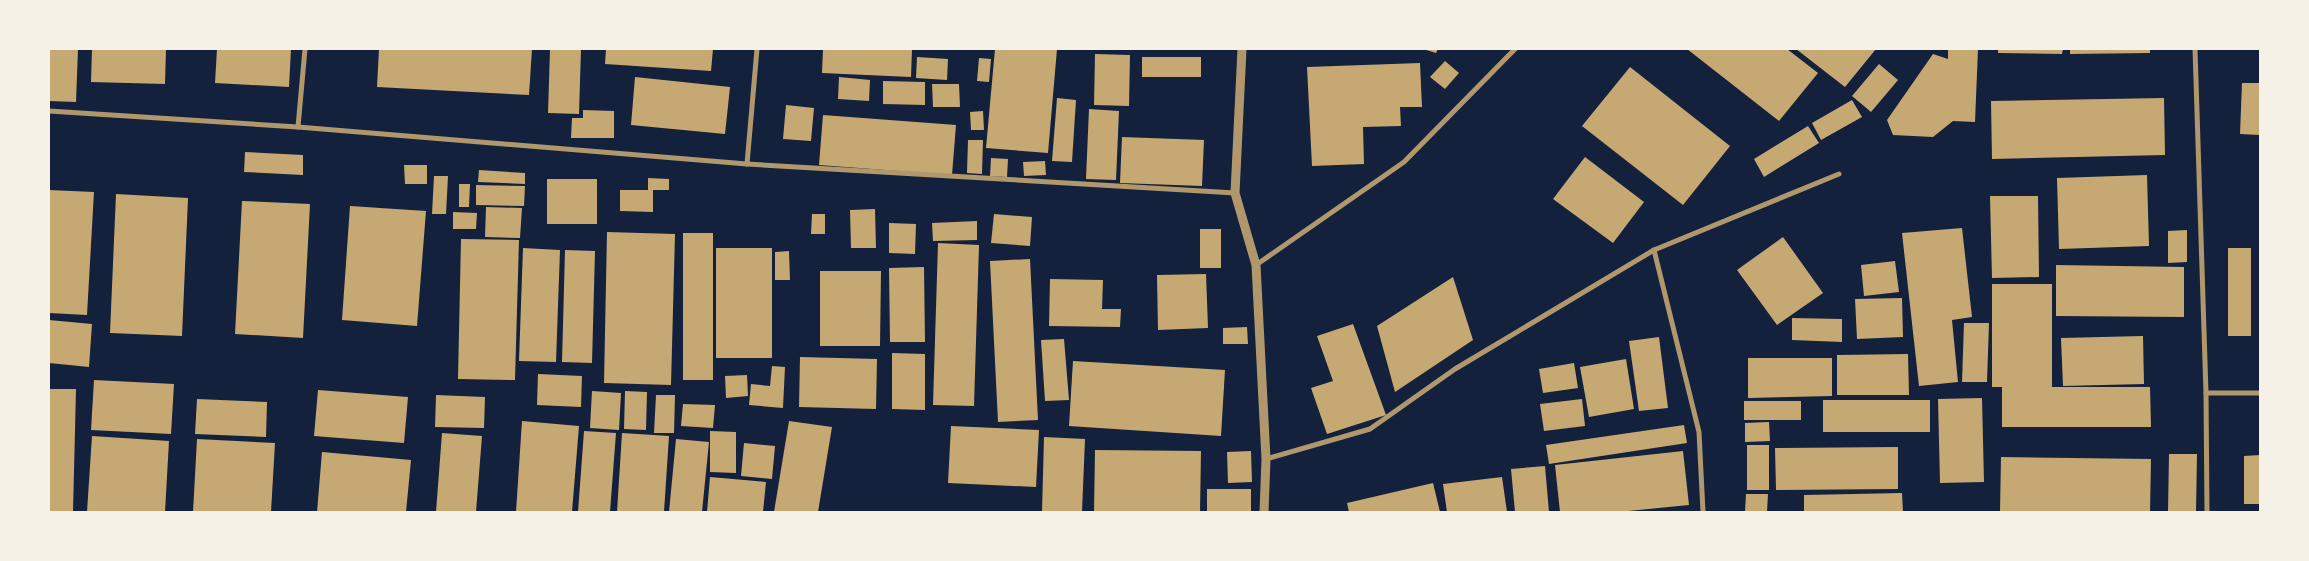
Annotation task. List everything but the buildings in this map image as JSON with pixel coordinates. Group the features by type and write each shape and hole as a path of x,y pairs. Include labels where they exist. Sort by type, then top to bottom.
{"street":[{"path":"298,127 305,49"},
{"path":"747,164 757,49"},
{"path":"1242,49 1235,193 1256,266 1266,460 1264,512"},
{"path":"1256,266 1404,162 1515,49"},
{"path":"2195,49 2208,512"},
{"path":"49,111 298,127 747,164 1235,193"},
{"path":"1266,460 1370,429 1455,369 1654,250 1839,174"},
{"path":"1654,250 1699,432 1703,512"},
{"path":"2206,393 2260,393"}]}
